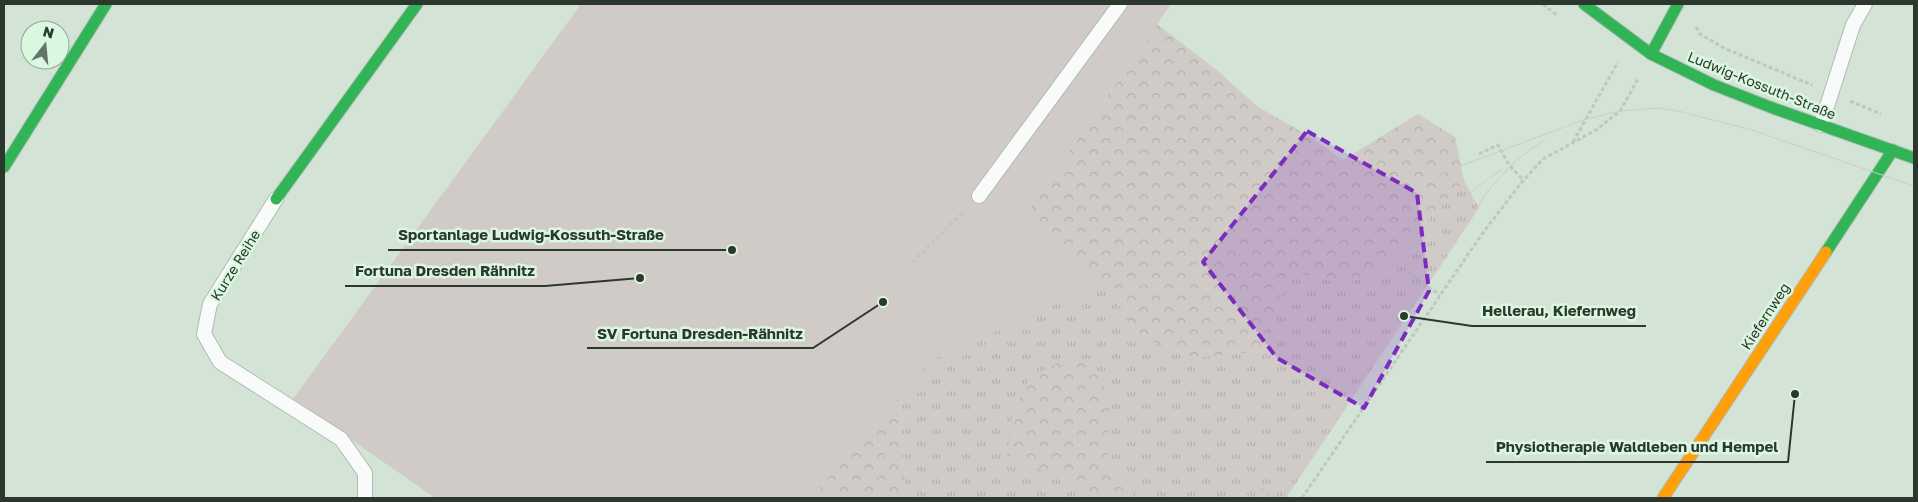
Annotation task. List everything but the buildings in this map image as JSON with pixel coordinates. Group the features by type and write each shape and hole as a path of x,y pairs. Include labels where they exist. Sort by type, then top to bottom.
{"street":[{"path":"4,167 106,4"},
{"name":"Kurze Reihe","path":"276,199 417,4"},
{"name":"Ludwig-Kossuth-Straße","path":"1584,4 1652,54 1714,85 1914,158"},
{"path":"1652,54 1676,6"},
{"name":"Kiefernweg","path":"1663,498 1893,150"}],"lane":[{"path":"979,196 1120,4"},
{"path":"1821,125 1853,25 1865,4"},
{"name":"Kurze Reihe","path":"276,199 210,304 204,334 220,362 341,440 365,473 365,498"}],"path":[{"path":"1543,4 1562,18"},
{"path":"1676,6 1691,17 1700,34 1726,50 1882,114"},
{"path":"1302,498 1482,234 1543,159 1596,130 1620,110 1652,54"},
{"path":"1573,142 1620,58"},
{"path":"1478,154 1498,145 1508,165 1524,181"},
{"path":"913,262 979,196"},
{"path":"1407,272 1440,295"},
{"path":"1261,489 1275,498"}],"highlighted area":[{"path":"1307,131 1417,193 1429,291 1364,408 1277,358 1203,262"}],"green space":[{"path":"581,4 1171,4 1022,219 1103,282 932,360 810,498 435,498 293,399"},
{"path":"1157,24 1219,72 1258,107 1314,139 1343,160 1418,114 1455,137 1464,181 1382,270 1344,284 1290,271 1262,351 1193,358 1141,337 1103,282 1022,219"},
{"path":"1464,181 1479,208 1286,498 906,498 900,395 932,360 1103,282 1141,337 1193,358 1290,270 1344,284 1382,270"},
{"path":"1068,357 1094,369 1110,396 1107,465 1129,484 1133,498 1080,498 1073,475 1043,471 1007,455 1012,414 1030,378"},
{"path":"900,395 906,498 810,498"}],"tram line":[{"path":"878,498 878,481 882,463 888,445 906,409 930,380 943,368 961,357 994,341 1586,119 1620,111 1658,108 1678,111 1749,129 1914,186"},
{"path":"1282,498 1488,191 1516,160 1544,140"},
{"path":"1246,498 1411,251 1453,208 1501,170"}],"traffic: fast":[{"path":"4,167 106,4"},
{"path":"276,199 417,4"},
{"path":"1584,4 1651,54 1714,85 1914,158"},
{"path":"1651,54 1678,4"},
{"path":"1826,252 1893,150"}],"traffic: slow":[{"path":"1663,498 1826,252"}],"place":[{"name":"Sportanlage Ludwig-Kossuth-Straße","path":"732,250"},
{"name":"Fortuna Dresden Rähnitz","path":"640,278"},
{"name":"SV Fortuna Dresden-Rähnitz","path":"883,302"},
{"name":"Hellerau, Kiefernweg","path":"1404,316"},
{"name":"Physiotherapie Waldleben und Hempel","path":"1795,394"}]}
